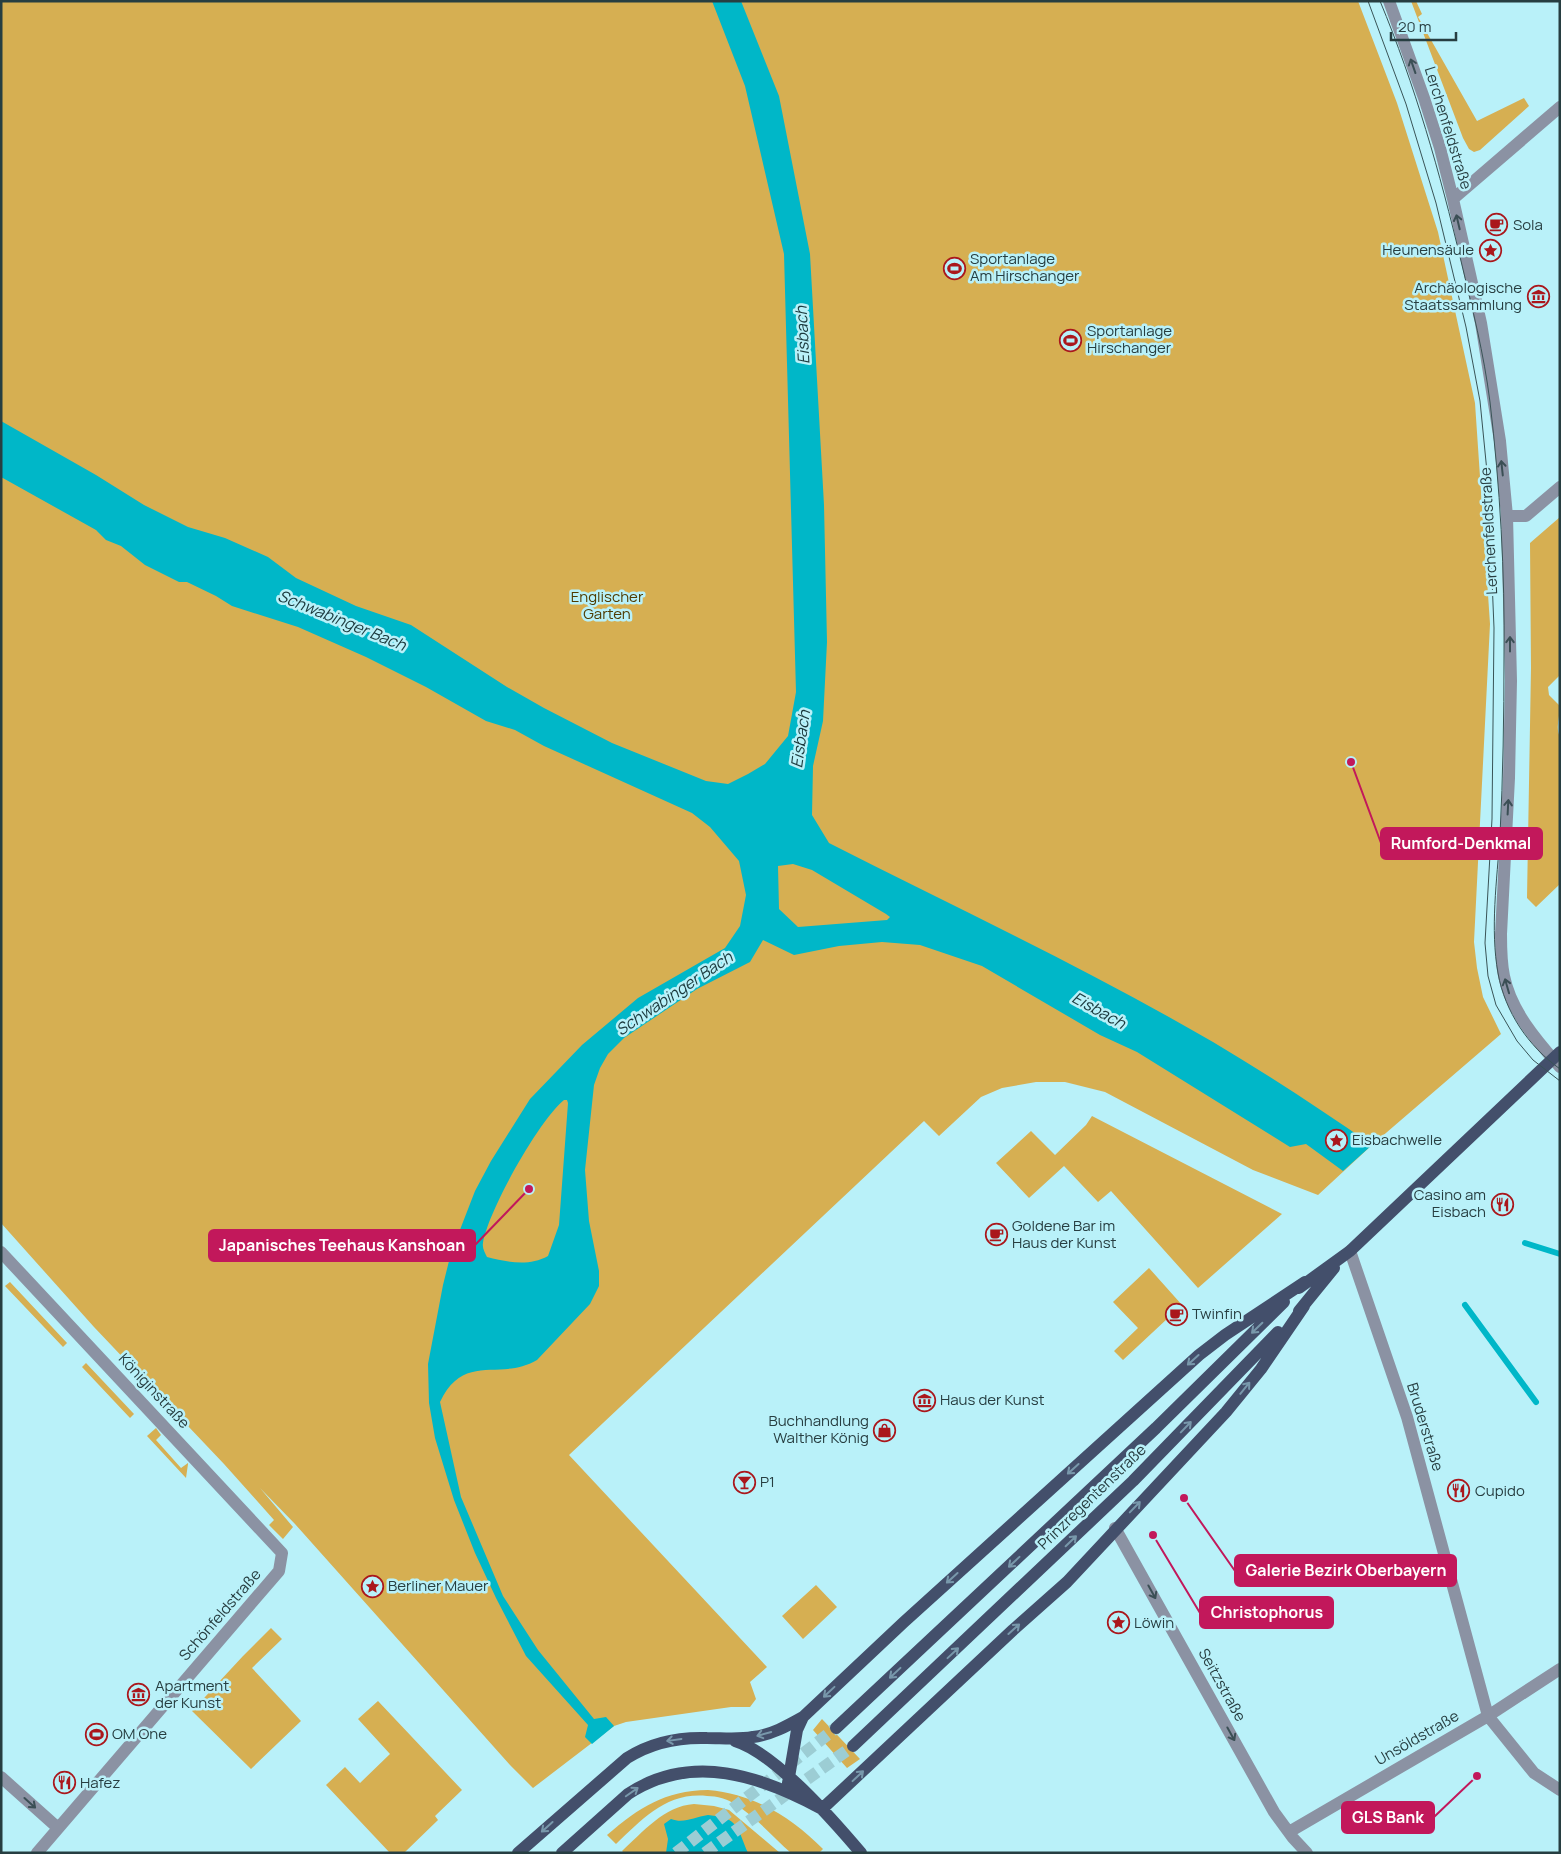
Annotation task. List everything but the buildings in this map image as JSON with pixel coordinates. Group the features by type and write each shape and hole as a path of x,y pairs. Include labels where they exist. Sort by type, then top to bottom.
{"main road":[{"name":"Prinzregentenstraße","path":"836,1728 1156,1428 1305,1282 1340,1260 1425,1179 1557,1060"},
{"name":"Prinzregentenstraße","path":"853,1746 1133,1481 1304,1306 1340,1260"},
{"path":"518,1853 627,1758 639,1751 672,1740 752,1738 783,1728 802,1717 910,1616 1199,1354 1305,1282"},
{"path":"822,1810 1067,1582 1115,1528 1226,1412 1261,1369 1304,1306"},
{"path":"788,1793 797,1730 802,1717"},
{"path":"723,1738 748,1746 789,1777 861,1853"},
{"path":"562,1853 628,1794 654,1779 669,1775 698,1771 728,1773 756,1780 822,1810"}],"street":[{"name":"Lerchenfeldstraße","path":"1389,1 1440,148 1488,361 1500,441 1506,516 1510,619 1510,735 1501,951 1504,977 1510,998 1530,1028 1557,1060"},
{"path":"1453,199 1560,107"},
{"path":"1506,516 1526,516 1560,487"},
{"name":"Bruderstraße","path":"1350,1251 1406,1417 1488,1716 1534,1774 1560,1790"},
{"name":"Königinstraße","path":"1,1252 282,1553"},
{"name":"Seitzstraße","path":"1115,1528 1274,1812 1293,1838 1307,1853"},
{"name":"Schönfeldstraße","path":"37,1853 279,1571 282,1553"},
{"name":"Unsöldstraße","path":"1289,1832 1488,1716 1560,1669"},
{"path":"1,1778 58,1828"}],"green space":[{"name":"Englischer Garten","path":"1,1 1358,1 1397,103 1438,232 1475,403 1490,624 1474,942 1483,997 1501,1034 1372,1145 1318,1195 1253,1170 1105,1092 1065,1082 1036,1082 1002,1088 981,1097 939,1136 924,1121 569,1455 767,1667 750,1682 756,1699 750,1707 731,1707 626,1722 614,1726 533,1788 510,1765 295,1524 260,1488 293,1527 283,1539 269,1525 274,1520 224,1464 94,1327 1,1223"},
{"path":"1411,1 1416,1 1422,14 1418,17 1477,121 1524,98 1529,106 1480,150 1474,152 1469,149 1463,138"},
{"path":"1560,517 1560,675 1548,687 1549,695 1560,706 1558,726 1560,737 1560,884 1536,907 1527,898 1531,668 1530,543"},
{"path":"1092,1116 1282,1214 1198,1288 1111,1191 1098,1202 1064,1166 1029,1198 996,1163 1031,1131 1055,1155 1086,1125"},
{"path":"1149,1268 1182,1305 1123,1360 1114,1351 1138,1328 1113,1302"},
{"path":"10,1282 67,1343 63,1347 5,1286"},
{"path":"86,1363 134,1414 130,1418 82,1367"},
{"path":"156,1428 161,1435 156,1440 181,1468 188,1463 186,1478 147,1436"},
{"path":"816,1585 837,1607 803,1639 782,1616"},
{"path":"271,1628 282,1639 252,1668 301,1721 251,1769 192,1711"},
{"path":"378,1701 462,1790 435,1816 438,1820 404,1853 390,1853 326,1785 345,1767 360,1783 390,1754 358,1719"},
{"path":"822,1719 860,1759 847,1768 813,1730"},
{"path":"708,1790 741,1796 771,1809 811,1837 823,1849 819,1853 791,1853 743,1810 733,1803 711,1796 679,1798 667,1803 646,1817 616,1844 607,1835 653,1802 678,1794"},
{"path":"694,1804 729,1810 780,1853 624,1853 622,1851 646,1828 664,1815 683,1806"}],"water":[{"path":"712,1 741,1 779,96 810,254 824,505 827,642 823,721 813,766 812,815 829,843 1166,1015 1253,1067 1372,1145 1343,1171 1306,1144 1290,1147 1137,1052 1100,1035 982,966 920,945 882,942 839,946 794,955 763,940 750,962 697,989 624,1038 608,1054 600,1068 594,1085 585,1170 589,1221 599,1271 599,1286 590,1304 537,1360 510,1369 471,1372 460,1377 450,1386 440,1402 461,1497 503,1596 538,1650 594,1719 606,1717 614,1726 592,1744 585,1737 588,1725 526,1656 475,1553 454,1500 435,1438 429,1403 428,1364 451,1253 475,1191 491,1161 530,1099 582,1045 638,998 725,948 740,926 746,895 739,861 710,827 692,813 544,746 515,730 486,721 426,687 366,657 298,627 232,606 187,582 179,582 145,565 121,546 106,540 96,530 1,477 1,421 96,475 144,505 188,527 225,538 268,557 296,578 356,606 411,625 507,687 612,743 706,781 728,784 765,764 788,736 796,692 784,254 745,86","holes":["793,864 812,870 890,917 887,920 798,927 779,909 778,866","564,1100 567,1100 568,1103 559,1225 548,1256 533,1262 510,1262 487,1257 483,1249 483,1243 487,1228 504,1189 542,1126"]},
{"path":"708,1815 718,1816 732,1822 739,1831 748,1853 666,1853 668,1839 664,1824 671,1819 685,1820"}],"waterway":[{"path":"1525,1243 1560,1254"},
{"path":"1465,1305 1536,1402"}],"tunnel":[{"path":"676,1853 836,1728"},
{"path":"705,1853 853,1746"}],"tram line":[{"path":"1368,1 1406,104 1436,203 1466,327 1480,401 1488,482 1494,628 1492,819 1485,943 1488,976 1496,1005 1517,1041 1533,1060 1560,1081"},
{"path":"1380,1 1426,130 1444,195 1477,331 1490,402 1497,466 1504,593 1502,791 1494,922 1498,973 1506,1001 1520,1027 1538,1050 1560,1069"}],"place":[{"name":"Sola","path":"1497,225"},
{"name":"Heunensäule","path":"1490,250"},
{"name":"Sportanlage Am Hirschanger","path":"954,268"},
{"name":"Archäologische Staatssammlung","path":"1538,297"},
{"name":"Sportanlage Hirschanger","path":"1071,340"},
{"name":"Rumford-Denkmal","path":"1351,762"},
{"name":"Eisbachwelle","path":"1336,1140"},
{"name":"Japanisches Teehaus Kanshoan","path":"529,1189"},
{"name":"Casino am Eisbach","path":"1502,1204"},
{"name":"Goldene Bar im Haus der Kunst","path":"996,1235"},
{"name":"Twinfin","path":"1176,1314"},
{"name":"Haus der Kunst","path":"924,1400"},
{"name":"Buchhandlung Walther König","path":"885,1430"},
{"name":"P1","path":"744,1482"},
{"name":"Cupido","path":"1459,1491"},
{"name":"Galerie Bezirk Oberbayern","path":"1184,1498"},
{"name":"Christophorus","path":"1153,1535"},
{"name":"Berliner Mauer","path":"372,1586"},
{"name":"Löwin","path":"1118,1623"},
{"name":"Apartment der Kunst","path":"139,1695"},
{"name":"OM One","path":"96,1734"},
{"name":"GLS Bank","path":"1477,1776"},
{"name":"Hafez","path":"64,1783"}],"water label":[{"name":"Eisbach","path":"802,335"},
{"name":"Schwabinger Bach","path":"342,620"},
{"name":"Eisbach","path":"800,739"},
{"name":"Schwabinger Bach","path":"674,993"},
{"name":"Eisbach","path":"1099,1010"}]}
